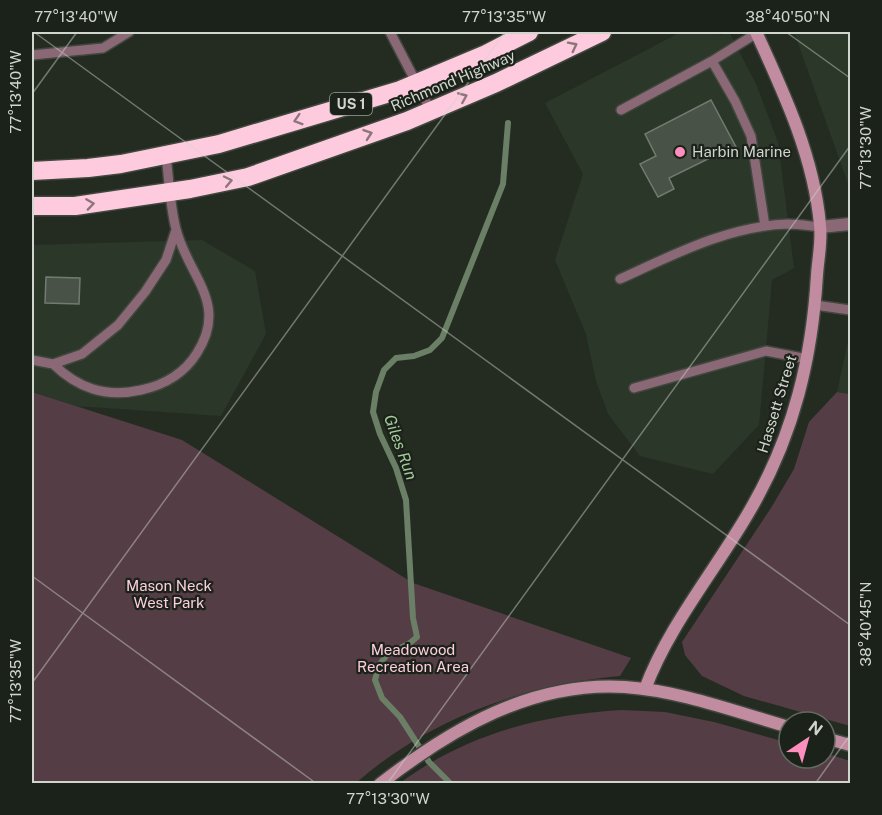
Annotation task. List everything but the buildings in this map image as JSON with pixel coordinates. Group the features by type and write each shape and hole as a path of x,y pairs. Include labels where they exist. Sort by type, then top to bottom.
{"highway":[{"name":"Richmond Highway","path":"32,171 88,168 166,156 219,144 400,90 486,54 529,32"},
{"name":"Richmond Highway","path":"32,206 75,206 171,192 248,177 431,111 496,84 602,32"}],"street":[{"name":"Hassett Street","path":"645,689 659,656 753,506 772,470 798,399 808,359 815,305 820,227 813,185 802,143 757,32"},
{"path":"820,227 850,224"},
{"path":"380,783 439,741 477,719 531,699 576,690 607,687 645,689 692,699 777,724"}],"lane":[{"path":"32,55 104,48 129,32"},
{"path":"390,32 431,111"},
{"path":"621,110 712,61 757,32"},
{"path":"712,61 735,101 751,136 765,226"},
{"path":"53,364 75,382 108,393 132,392 172,379 191,363 201,346 208,329 209,311 202,289 176,230 166,156"},
{"path":"620,279 733,232 789,224 820,227"},
{"path":"32,360 53,364 82,354 118,325 145,292 166,260 176,230"},
{"path":"815,305 850,310"},
{"path":"634,388 766,351 808,359"}],"shaded area":[{"path":"681,32 716,32 720,35 729,32 756,84 778,142 794,268 772,280 759,425 713,474 640,456 608,414 596,381 586,334 555,260 583,174 545,103"},
{"path":"794,32 850,32 850,189"},
{"path":"202,240 255,271 266,334 221,416 76,406 32,392 32,245"},
{"path":"850,332 850,394 837,392"}],"green space":[{"name":"Mason Neck West Park","path":"32,392 182,440 413,583 631,658 620,676 584,680 514,696 446,723 414,740 384,760 356,783 32,783"},
{"path":"837,392 850,394 850,726 837,722 837,710 793,710 744,696 702,676 685,655 682,642 771,508 794,469 809,422"},
{"path":"622,710 665,712 714,722 777,740 777,770 837,770 837,757 850,761 850,783 400,783 451,752 505,730 533,722"}],"waterway":[{"name":"Giles Run","path":"451,784 429,762 400,717 382,698 375,680 379,665 387,655 417,637 413,618 406,500 396,468 380,434 373,412 376,392 384,370 396,358 414,356 430,350 442,338 503,184 508,123"}],"place":[{"name":"Harbin Marine","path":"680,152"}],"park label":[{"name":"Meadowood Recreation Area","path":"413,658"}]}
